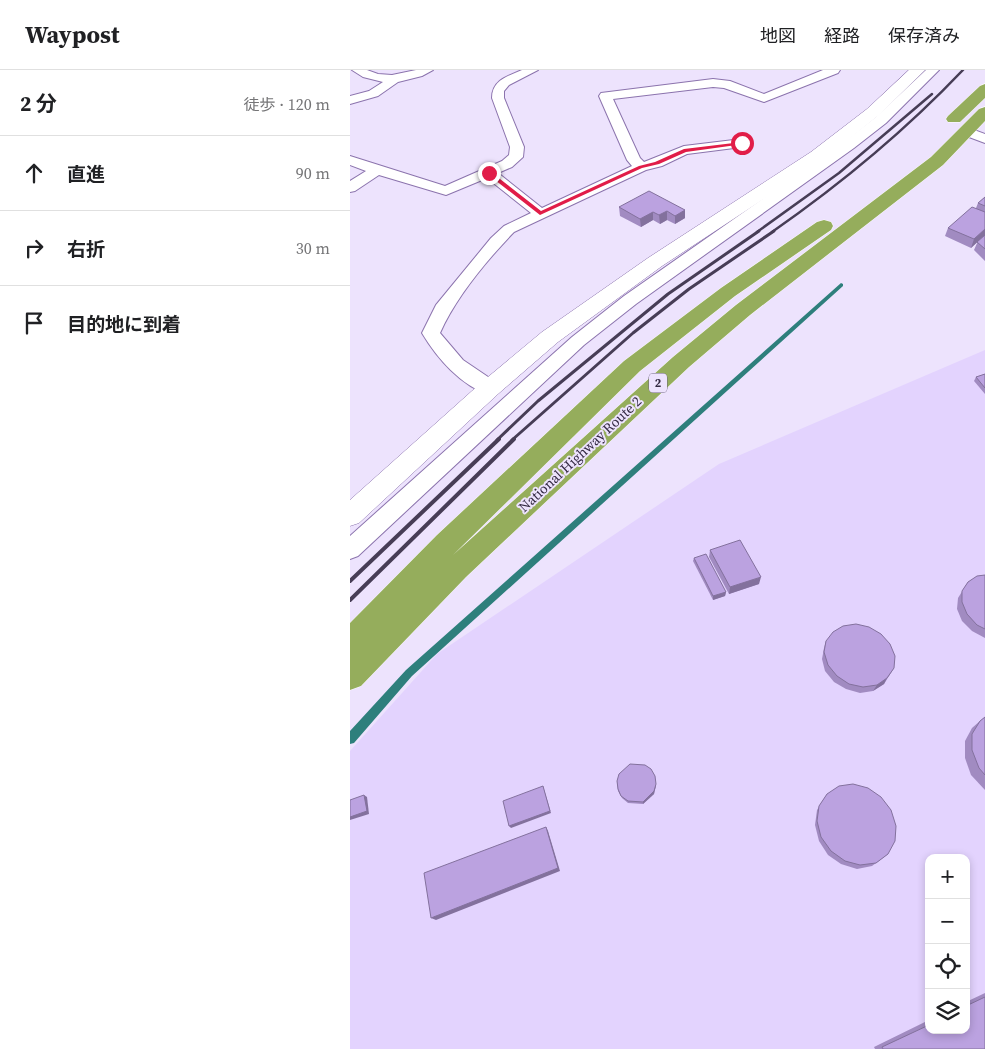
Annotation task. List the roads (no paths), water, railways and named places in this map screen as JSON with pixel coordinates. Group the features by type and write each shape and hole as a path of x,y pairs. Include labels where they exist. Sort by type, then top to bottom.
{"highway":[{"name":"National Highway Route 2","path":"350,643 447,543 632,366 728,292 814,234 891,176 926,146 985,89"},
{"name":"National Highway Route 2","path":"350,676 456,569 674,368 743,310 938,161 976,135 985,112"}],"street":[{"path":"358,70 381,80 393,80 427,70"},
{"path":"350,160 446,191 489,173 516,157 517,147 498,98 498,90 505,82 532,70"},
{"path":"640,167 634,160 605,96 713,76 726,84 764,98 834,70"},
{"path":"350,516 490,388 550,337 655,262 817,156 873,112 918,70"},
{"path":"350,550 578,341 630,300 849,145 881,120 933,70"},
{"path":"794,75 805,82"},
{"path":"350,100 374,93 386,87 393,80"},
{"path":"490,388 475,380 439,347 431,333 442,309 497,240 509,229 540,213 640,167 657,163 684,150 742,143"},
{"path":"350,188 377,170"},
{"path":"489,173 540,213"}],"waterway":[{"path":"350,739 409,673 841,285"}],"railway":[{"path":"772,232 872,156 941,93 963,70"},
{"path":"757,232 839,173 932,94"},
{"path":"497,440 538,401 668,294 759,231"},
{"path":"512,440 633,333 689,289 774,231"},
{"path":"350,581 499,439"},
{"path":"350,600 514,439"}]}
